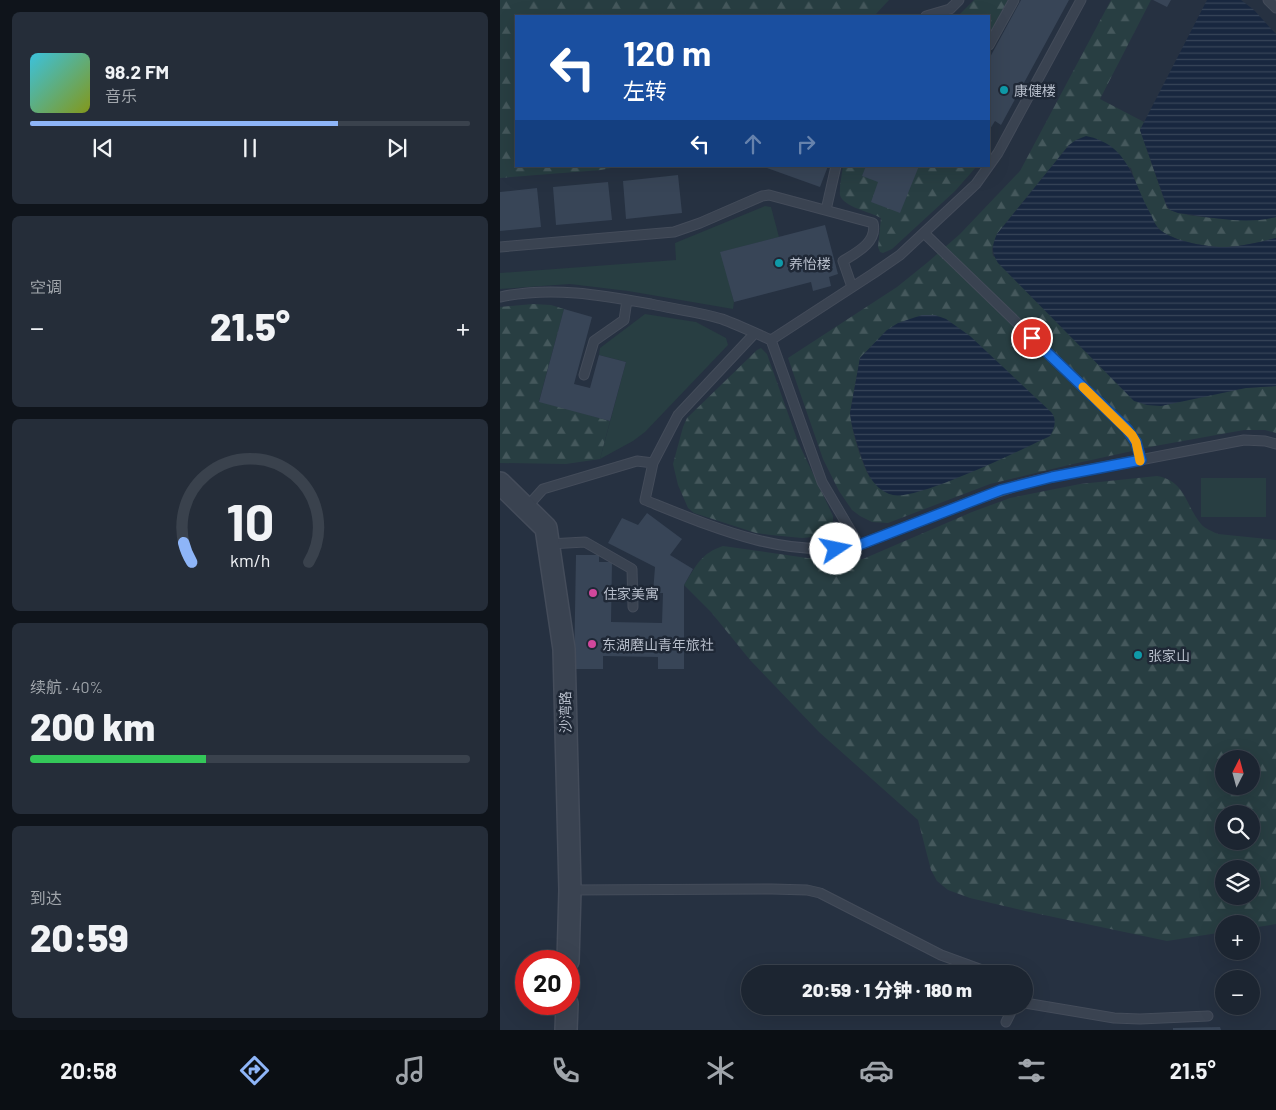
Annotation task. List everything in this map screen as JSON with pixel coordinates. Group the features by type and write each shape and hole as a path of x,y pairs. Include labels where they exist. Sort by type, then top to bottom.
{"street":[{"name":"沙湾路","path":"500,483 546,528 549,544 564,648 570,890 568,950"},
{"path":"566,1030 567,1015"}],"lane":[{"path":"929,15 950,9 959,0"},
{"path":"990,44 1014,0"},
{"path":"991,159 1081,0"},
{"path":"1268,0 1276,8"},
{"path":"826,210 836,167"},
{"path":"771,340 900,255 976,184 986,167"},
{"path":"500,247 674,232 700,223 762,196 769,195 870,222 874,225 867,245 843,261 852,288"},
{"path":"924,233 1127,429 1136,442 1141,460"},
{"path":"500,297 533,293 583,293 683,310 721,319 771,340 822,482 859,545"},
{"path":"584,375 594,341 624,320 627,300"},
{"path":"755,333 678,415 653,463 645,500 693,520 752,538 784,545 821,550 859,545 1001,490 1052,477 1244,440 1276,444"},
{"path":"526,508 544,489 637,461 653,463"},
{"path":"549,544 585,542 632,569 633,607"},
{"path":"570,890 772,889 813,891 941,955 968,965"},
{"path":"1033,1004 1114,1018 1140,1019 1208,1016"},
{"path":"1006,1022 1010,1015"}],"green space":[{"path":"500,0 889,0 875,15 515,15 515,167 616,167 601,170 500,178"},
{"path":"974,0 1008,0 990,33 990,15 959,15"},
{"path":"1111,0 1151,0 1100,99 1144,122 1140,130 1167,208 1175,212 1203,217 1253,219 1276,217 1276,238 1246,245 1219,247 1190,243 1171,237 1158,228 1150,216 1131,168 1069,145 997,234 992,249 993,256 1246,388 1276,386 1276,433 1265,430 1244,430 1155,446 1073,464 990,484 888,523 872,522 852,510 839,491 823,459 788,358 897,287 960,234 1020,171","holes":["887,330 870,478 857,447 850,413 860,358"]},
{"path":"843,167 976,167 955,191 892,249 883,253 880,252 878,247 881,218 846,203 840,195"},
{"path":"765,206 771,207 779,237 721,252 734,302 733,309 628,291 570,284 500,289 500,273 676,260 675,243"},
{"path":"533,304 551,305 564,309 539,401 610,421 600,459 566,464 500,463 500,307"},
{"path":"645,314 696,322 726,338 728,345 645,432 633,441 600,459 626,362 599,355 600,348"},
{"path":"761,348 767,354 798,442 833,516 831,528 813,537 802,538 756,533 694,513 688,508 678,485 673,464 687,418"},
{"path":"1157,476 1167,479 1179,488 1196,517 1207,529 1218,534 1276,540 1276,924 1260,927 1260,915 1215,915 1215,933 1167,941 1025,911 970,898 948,890 937,881 931,870 918,820 819,732 750,660 711,612 684,585 704,556 723,546 835,562 863,559 972,512 1010,498 1080,484"},
{"path":"1201,478 1266,478 1266,517 1201,517"}],"water":[{"path":"1207,0 1241,0 1254,10 1276,34 1276,217 1252,220 1227,220 1178,213 1170,210 1166,204 1140,130"},
{"path":"1086,136 1100,140 1120,155 1133,175 1155,224 1171,237 1190,243 1219,247 1246,245 1276,238 1276,386 1246,388 1161,406 1147,405 1134,401 998,263 993,248 997,234 1069,145"},
{"path":"922,315 935,315 946,319 970,336 1051,412 1055,424 1050,436 970,473 924,490 906,495 893,495 878,487 865,467 850,413 860,358 887,330 898,323"}],"building":[{"name":"康健楼","path":"1021,0 1069,0 1001,125 995,121 990,129 990,57"},
{"path":"1153,0 1171,0 1167,7"},
{"path":"768,167 828,167 820,187"},
{"path":"866,167 919,167 900,213 871,202 878,182 862,176"},
{"path":"678,175 682,213 626,219 623,181"},
{"path":"608,182 612,220 556,225 553,187"},
{"path":"537,188 541,227 500,231 500,192"},
{"name":"养怡楼","path":"825,225 838,274 829,277 831,286 813,291 811,282 734,302 720,252"},
{"path":"564,309 592,317 574,384 590,388 599,355 626,362 610,421 539,402"},
{"path":"647,513 682,539 670,555 693,569 684,585 684,669 658,669 658,657 603,656 603,669 574,669 576,555 599,555 599,562 612,562 611,622 662,623 663,593 653,593 655,567 608,543 622,518 638,525"},
{"path":"1220,1027 1221,1030 1173,1030 1173,1028"}],"slow traffic":[{"path":"1083,387 1132,435 1136,442 1140,461"}],"place":[{"name":"康健楼","path":"1004,90"},
{"name":"养怡楼","path":"779,263"},
{"name":"住家美寓","path":"593,593"},
{"name":"东湖磨山青年旅社","path":"592,644"},
{"name":"张家山","path":"1138,655"}],"route":[{"path":"836,549 859,545 1001,490 1052,477 1141,460 1136,442 1127,429 1032,338"}]}
